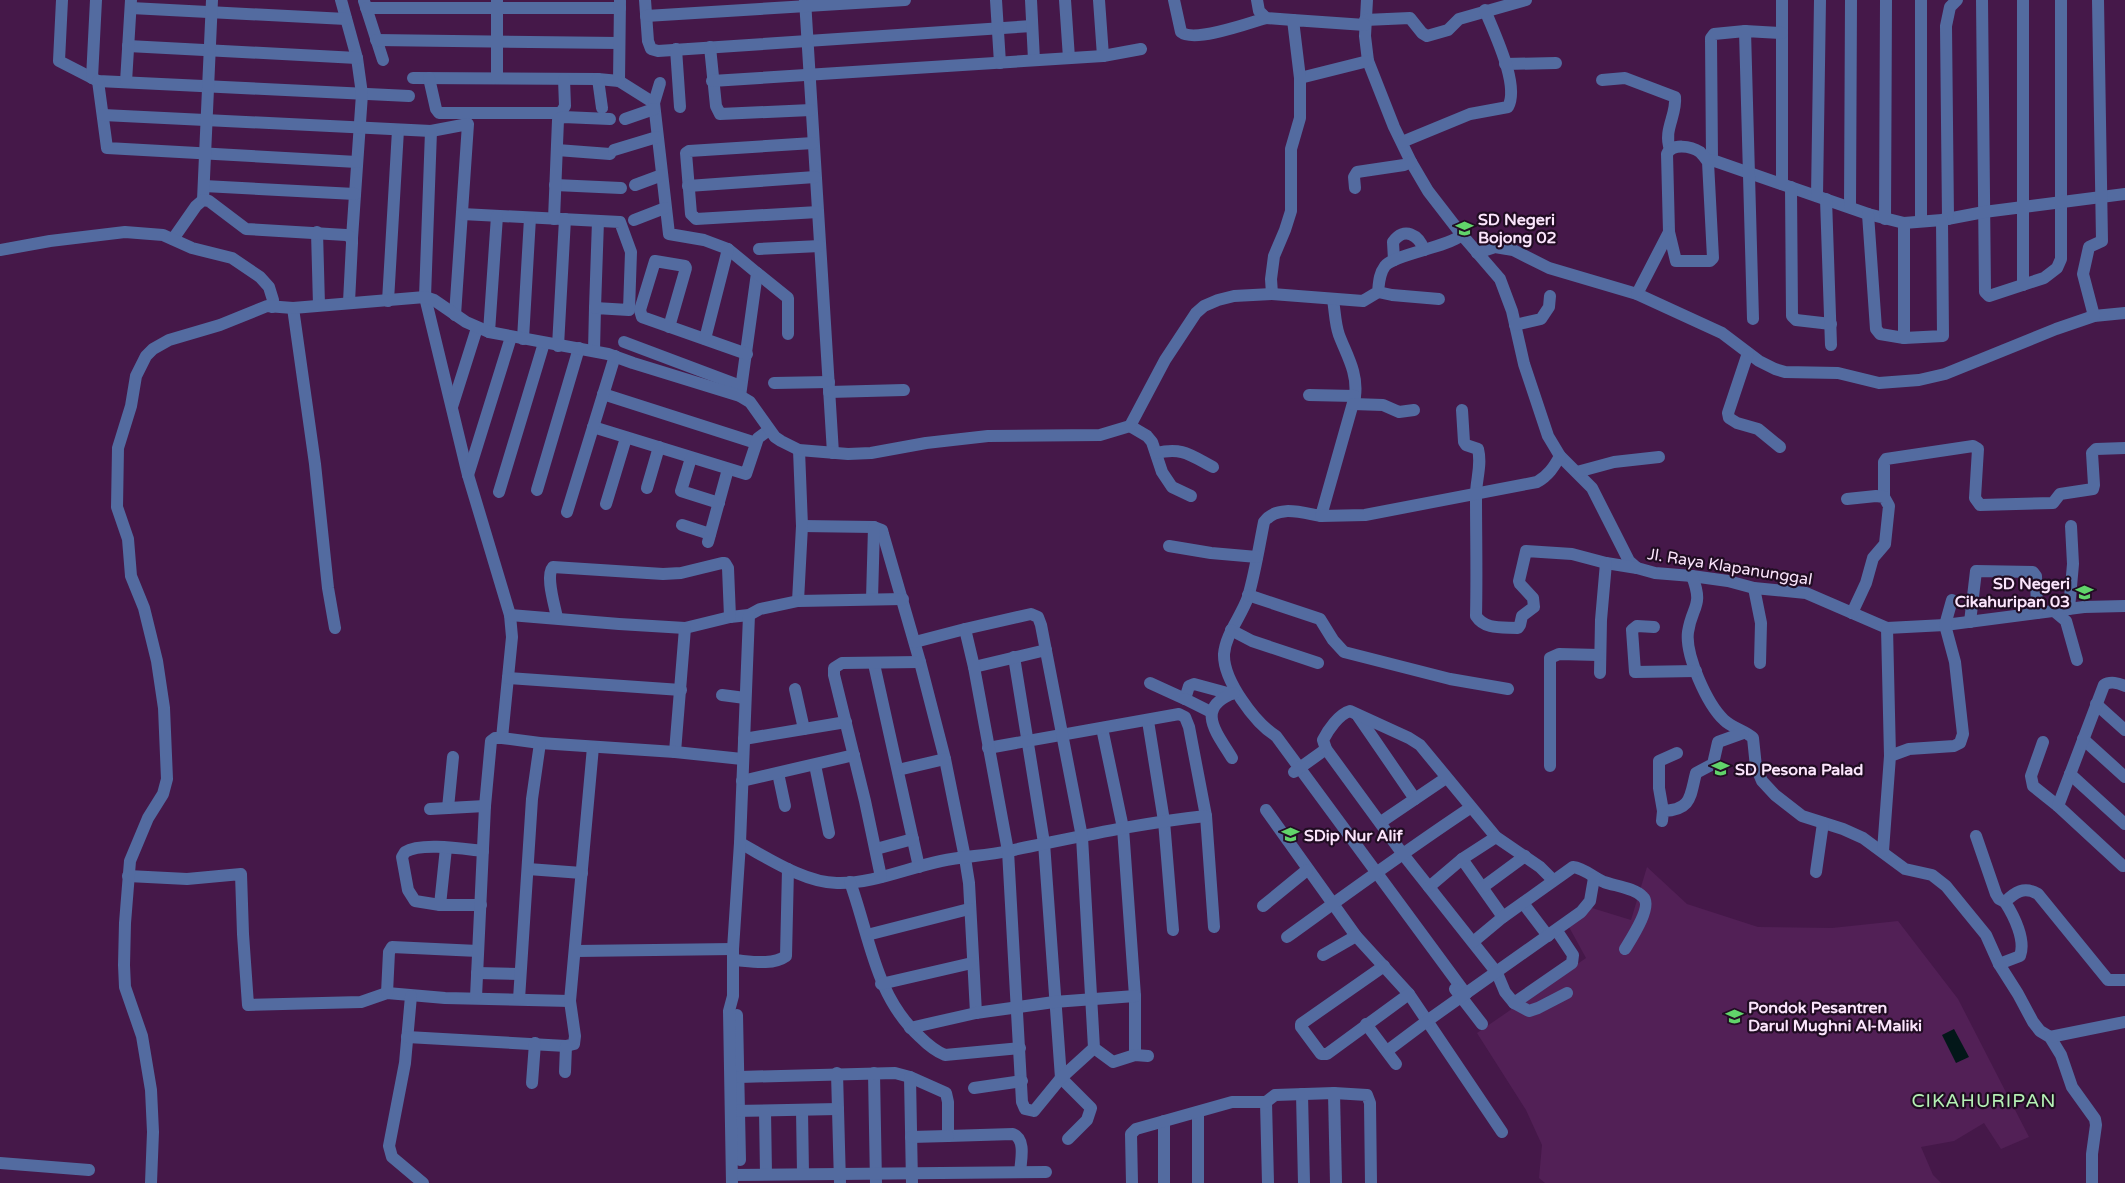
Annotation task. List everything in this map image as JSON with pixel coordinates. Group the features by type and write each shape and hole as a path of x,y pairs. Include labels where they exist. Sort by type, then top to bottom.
{"street":[{"path":"62,0 59,61 95,79 208,87 409,96"},
{"path":"96,0 95,79 103,116 107,148 205,155 357,162"},
{"path":"341,0 357,58 362,94 354,194 349,302"},
{"path":"646,0 648,41 651,49 658,51 1032,26"},
{"path":"646,16 805,3 905,0"},
{"path":"996,0 1000,62"},
{"path":"1031,0 1034,60"},
{"path":"1065,0 1069,58"},
{"path":"1099,0 1103,56"},
{"path":"1174,0 1181,32 1186,35 1212,33 1266,18 1365,22 1410,18 1422,33 1427,36 1448,30 1457,20 1485,10 1526,0"},
{"path":"1257,0 1259,11 1266,18"},
{"name":"Jl. Raya Klapanunggal","path":"1367,0 1365,22 1368,61 1411,162 1428,191 1462,236 1500,279 1507,294 1524,364 1548,436 1560,456 1592,488 1624,554 1637,568 1655,573 1728,581 1754,588 1806,593 1825,599 1887,628 1945,625 2069,609 2125,606"},
{"path":"1782,0 1786,186 1792,316 1796,320 1831,324"},
{"path":"1820,0 1822,198 1831,345"},
{"path":"1850,207 1851,0"},
{"path":"1885,219 1886,0"},
{"path":"1921,221 1922,0"},
{"path":"1868,214 1876,329 1880,334 1904,338 1943,336 1946,26 1950,7 1957,0"},
{"path":"1982,0 1985,294 1991,296 2044,278 2058,268 2061,259 2061,0"},
{"path":"2023,285 2024,0"},
{"path":"2094,316 2083,274 2089,247 2102,241 2098,0"},
{"path":"805,3 833,453"},
{"path":"126,82 131,4 212,6 346,19"},
{"path":"383,60 365,4 620,4 619,43 625,89"},
{"path":"497,4 497,78"},
{"path":"173,239 196,206 203,200 212,6"},
{"path":"1402,142 1470,114 1508,108 1511,102 1512,91 1506,64 1485,10"},
{"path":"1272,294 1271,279 1274,256 1291,211 1292,149 1300,118 1300,78 1293,20"},
{"path":"1782,33 1745,31 1714,34 1711,38 1710,161 1712,260 1676,261 1669,232 1670,206 1666,160 1670,149 1674,146 1699,152 1710,161 1868,214 1904,223 2125,194"},
{"path":"1745,31 1753,320"},
{"path":"376,40 619,43"},
{"path":"128,46 357,58"},
{"path":"710,47 712,81 716,106 720,114 811,110"},
{"path":"676,49 680,107"},
{"path":"712,81 1103,56 1141,49"},
{"path":"1300,78 1368,61"},
{"path":"1506,64 1556,63"},
{"path":"413,78 598,79 625,89 654,106"},
{"path":"430,78 436,109 439,113 445,114 559,113 562,112 565,106 564,79"},
{"path":"1602,80 1626,78 1675,97 1666,140 1670,149"},
{"path":"598,79 602,108"},
{"path":"660,83 654,106 665,208 670,234 704,240 728,249 788,298 788,334"},
{"path":"625,119 654,106"},
{"path":"103,116 431,131 468,124 454,315"},
{"path":"558,346 559,219 555,184 558,120 563,117 610,119"},
{"path":"388,301 398,130"},
{"path":"431,131 425,297 468,475 510,615 512,637 502,738"},
{"path":"557,150 612,152 657,137"},
{"path":"813,144 690,150 686,153 688,186 691,214 696,219 818,212"},
{"path":"1356,188 1354,177 1357,172 1404,165 1411,162"},
{"path":"635,185 662,175"},
{"path":"688,186 816,177"},
{"path":"555,184 620,188"},
{"path":"204,186 354,194"},
{"path":"203,200 209,201 246,229 317,232 346,235 352,238"},
{"path":"634,220 665,208"},
{"path":"462,214 620,222 631,252 629,310 595,308"},
{"path":"452,408 483,330 497,216"},
{"path":"468,475 517,338 530,218"},
{"path":"594,351 598,221"},
{"path":"1904,223 1904,338"},
{"path":"0,250 50,241 125,232 163,235 192,248 232,258 260,276 269,288 273,300 272,307"},
{"path":"317,232 319,305"},
{"path":"1637,294 1669,232"},
{"path":"1394,260 1393,242 1402,234 1408,233 1417,237 1424,250"},
{"path":"1378,292 1380,276 1384,267 1394,260 1462,236"},
{"path":"760,249 820,246"},
{"path":"1477,253 1494,247 1513,250 1550,268 1637,294 1722,333 1748,353 1775,369 1785,372 1838,373 1879,383 1919,380 1945,374 2022,342 2094,316 2125,314"},
{"path":"705,339 728,249"},
{"path":"669,327 686,268 685,266 655,261 652,265 640,315 669,327 747,354"},
{"path":"741,391 757,273"},
{"path":"624,342 741,391 769,430 780,441 799,450 833,453 871,453 926,443 988,436 1100,435 1130,426 1165,360 1196,313 1218,300 1234,296 1272,294 1363,301 1378,292 1439,299"},
{"path":"1515,325 1541,320 1549,308 1550,296"},
{"path":"151,1183 153,1132 150,1081 142,1036 130,1003 125,980 125,923 130,860 148,818 163,794 167,779 164,708 157,661 144,608 131,576 128,538 117,507 118,448 131,406 133,385 146,356 153,348 169,340 272,307 292,308 425,297 434,300 454,315 483,330 558,346 594,351 741,391"},
{"path":"1321,516 1354,400 1357,383 1355,373 1339,334 1334,300"},
{"path":"292,308 316,464 328,588 335,628"},
{"path":"499,492 544,343"},
{"path":"537,490 579,348"},
{"path":"1748,353 1728,413 1729,418 1737,423 1758,429 1780,447"},
{"path":"567,512 615,356"},
{"path":"774,383 904,390"},
{"path":"603,394 756,443"},
{"path":"1309,395 1354,400 1383,406 1400,412 1414,410"},
{"path":"1462,410 1465,444 1477,448 1479,452 1480,463 1476,493 1478,553 1476,616 1487,626 1518,628 1522,616 1534,606 1533,598 1519,581 1523,557 1526,551 1572,554 1606,563 1637,568"},
{"path":"1130,426 1147,436 1156,453 1166,481 1172,487 1191,496"},
{"path":"593,427 746,474 758,438 769,430"},
{"path":"606,504 626,438"},
{"path":"1852,613 1866,583 1873,558 1885,544 1889,506 1884,497 1884,462 1886,459 1973,446 1978,449 1976,503 1980,505 2053,503 2060,494 2093,489 2092,453 2096,449 2125,448"},
{"path":"647,488 659,447"},
{"path":"798,601 802,526 799,450"},
{"path":"1156,453 1170,450 1187,452 1212,467"},
{"path":"1482,1024 1464,996 1375,874 1296,770 1276,736 1268,731 1234,693 1225,664 1224,654 1231,630 1241,614 1248,595 1264,522 1268,517 1287,511 1321,516 1364,515 1537,482 1544,479 1560,456"},
{"path":"691,458 681,491 719,502"},
{"path":"1577,472 1614,462 1659,458"},
{"path":"682,525 709,538 728,469"},
{"path":"1847,499 1884,497"},
{"path":"802,526 874,526 882,530 915,642 945,759 965,858 969,883 976,1012"},
{"path":"872,599 874,526"},
{"path":"2069,609 2073,564 2071,526"},
{"path":"1169,546 1210,553 1257,557"},
{"path":"557,618 549,573 553,567 663,574 681,573 722,563 726,564 728,568 730,617"},
{"path":"1600,673 1599,655 1606,563"},
{"path":"1970,622 1976,571 2033,572 2036,576 2037,613"},
{"path":"1692,576 1698,592 1697,604 1688,631 1690,656 1714,708 1722,718 1753,738 1756,766 1762,781 1767,788 1802,816 1863,838 1905,869 1932,875 1946,886 1983,930 1999,964 2037,1028 2050,1037 2060,1055 2072,1087 2095,1119 2092,1183"},
{"path":"1754,588 1761,623 1760,664"},
{"path":"1248,595 1320,619 1333,640 1344,652 1450,679 1508,689"},
{"path":"510,615 685,628 730,617 749,615 760,609 798,601 903,599"},
{"path":"1890,756 1909,749 1954,746 1960,743 1963,734 1955,662 1945,625 1952,600"},
{"path":"2054,611 2066,621 2077,660"},
{"path":"915,642 1030,614 1038,617 1082,837 1094,1048"},
{"path":"735,1111 739,1077 737,1011 733,996 733,954 740,843 749,615"},
{"path":"1654,627 1637,626 1632,630 1634,672 1696,671"},
{"path":"675,752 685,628"},
{"path":"1883,851 1890,756 1887,628"},
{"path":"965,629 974,666 1008,851 1022,1102 1025,1109 1030,1112 1034,1111 1061,1078 1094,1048"},
{"path":"1231,630 1252,641 1318,663"},
{"path":"974,666 1046,650"},
{"path":"1550,766 1550,658 1559,654 1599,655"},
{"path":"1014,657 1029,740 1044,843 1061,1078 1092,1108 1087,1120 1068,1139"},
{"path":"881,877 834,675 834,668 842,663 920,662"},
{"path":"874,664 919,867"},
{"path":"508,678 681,690"},
{"path":"1150,683 1185,699 1212,718 1232,758"},
{"path":"2058,806 2104,685 2107,683 2117,683 2125,686"},
{"path":"1185,699 1189,686 1194,684 1234,693"},
{"path":"794,689 804,729"},
{"path":"1189,727 1212,718 1218,702 1234,693"},
{"path":"722,695 746,698"},
{"path":"2096,704 2125,730"},
{"path":"1553,880 1540,867 1496,837 1470,808 1435,761 1420,745 1409,738 1350,711 1344,713 1325,736 1323,740 1326,749 1402,853 1497,973 1505,992 1514,1003 1529,1011 1568,993"},
{"path":"988,748 1179,714 1187,719 1206,816 1214,928"},
{"path":"1356,714 1416,799"},
{"path":"1148,720 1164,821 1173,930"},
{"path":"744,740 846,722"},
{"path":"1094,1048 1113,1062 1142,1056 1135,996 1123,828 1102,728"},
{"path":"1677,754 1659,761 1659,788 1663,816 1688,803 1696,772 1713,764 1718,742 1743,733"},
{"path":"476,997 485,806 491,741 495,738 502,738 540,743 675,752 742,759"},
{"path":"2083,739 2125,777"},
{"path":"2043,742 2031,781 2037,790 2058,806 2124,866"},
{"path":"519,999 519,974 532,799 540,743"},
{"path":"407,1037 566,1046 574,1044 570,1001 593,747"},
{"path":"1296,770 1326,749"},
{"path":"742,781 854,755"},
{"path":"448,808 453,757"},
{"path":"898,770 945,759"},
{"path":"815,765 829,833"},
{"path":"778,773 785,806"},
{"path":"2070,774 2125,824"},
{"path":"1381,822 1446,778"},
{"path":"430,810 485,806"},
{"path":"1288,937 1402,853 1470,808"},
{"path":"1266,810 1307,870 1356,936 1410,994 1502,1132"},
{"path":"740,843 788,869 828,882 850,882 881,877 940,861 1008,851 1164,821 1206,816"},
{"path":"1816,872 1823,822"},
{"path":"1976,836 1996,894 2005,902 2015,922 2020,939 2022,951 2020,956 2014,960 1999,964"},
{"path":"1429,887 1462,860 1496,837"},
{"path":"876,849 913,839"},
{"path":"481,905 420,903 412,898 408,890 402,857 409,850 446,848 483,851"},
{"path":"440,905 446,848"},
{"path":"1483,888 1525,856"},
{"path":"1462,860 1503,917"},
{"path":"1473,942 1553,880 1577,867 1594,878 1638,893 1646,902 1642,918 1625,949"},
{"path":"528,869 582,873"},
{"path":"576,951 733,954 762,962 781,960 786,956 788,869"},
{"path":"1263,906 1307,870"},
{"path":"128,876 187,879 241,874 248,1005 361,1002 387,993 410,996 570,1001"},
{"path":"1388,1052 1427,1021 1581,912 1590,901 1594,878"},
{"path":"850,882 881,984 900,1017 910,1028 935,1050 945,1055 1020,1048"},
{"path":"2005,902 2019,891 2032,891 2038,894 2108,980 2125,980"},
{"path":"1514,1003 1572,963 1573,955 1523,902"},
{"path":"867,935 969,909"},
{"path":"1322,956 1356,936"},
{"path":"387,993 389,952 392,947 478,951"},
{"path":"881,984 972,963"},
{"path":"1384,966 1300,1025 1320,1053 1325,1055 1410,994"},
{"path":"478,973 519,974"},
{"path":"410,996 404,1063 389,1146 392,1157 423,1183"},
{"path":"733,996 729,1011 735,1111 736,1179 766,1174 803,1174 840,1178 972,1178 1046,1173"},
{"path":"910,1028 976,1012 1054,1002 1135,996"},
{"path":"2050,1037 2125,1022"},
{"path":"1366,1024 1396,1064"},
{"path":"532,1083 535,1043"},
{"path":"566,1046 566,1072"},
{"path":"739,1077 837,1073 895,1073 910,1077 946,1093 948,1102 948,1136"},
{"path":"837,1073 840,1178"},
{"path":"874,1073 876,1178"},
{"path":"910,1077 912,1178"},
{"path":"974,1088 1022,1081"},
{"path":"1334,1093 1336,1183"},
{"path":"1132,1183 1131,1134 1136,1130 1232,1102 1266,1102 1275,1095 1334,1093 1367,1095 1370,1103 1372,1183"},
{"path":"1302,1094 1304,1183"},
{"path":"1266,1102 1268,1183"},
{"path":"735,1111 838,1109"},
{"path":"802,1110 803,1174"},
{"path":"765,1111 766,1174"},
{"path":"1198,1112 1198,1183"},
{"path":"1164,1121 1164,1183"},
{"path":"911,1137 1012,1134 1020,1139 1021,1147 1013,1176"},
{"path":"0,1162 88,1170"}],"shaded area":[{"name":"Pondok Pesantren Darul Mughni Al-Maliki","path":"1647,867 1687,904 1758,927 1832,928 1898,921 1958,999 2029,1137 2001,1149 1984,1123 1954,1141 1921,1147 1933,1175 1941,1183 1545,1183 1539,1178 1542,1145 1526,1110 1477,1033 1586,958 1569,927 1592,908 1631,920"},
{"path":"1954,1029 1969,1057 1956,1063 1942,1035"}],"place":[{"name":"SD Negeri Bojong 02","path":"1464,228"},
{"name":"SD Negeri Cikahuripan 03","path":"2084,592"},
{"name":"SD Pesona Palad","path":"1721,769"},
{"name":"SDip Nur Alif","path":"1290,835"},
{"name":"Pondok Pesantren Darul Mughni Al-Maliki","path":"1734,1016"}],"district":[{"name":"CIKAHURIPAN","path":"1984,1100"}]}
